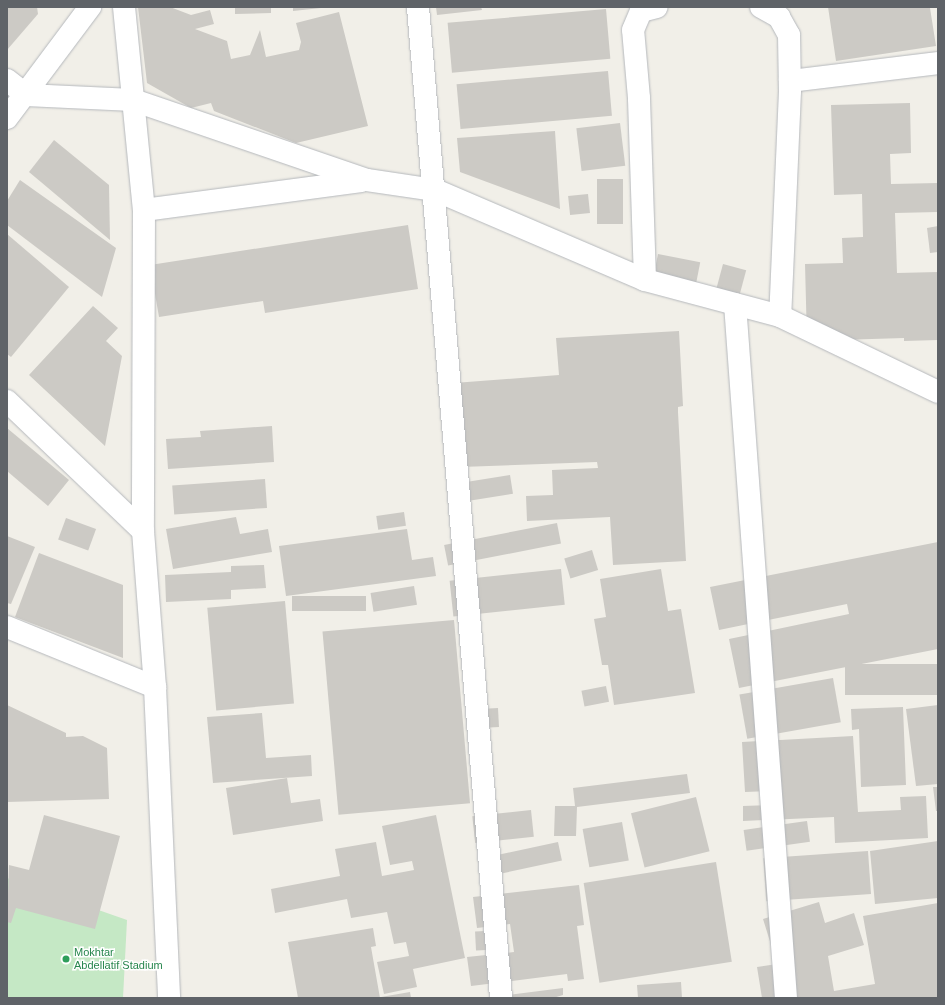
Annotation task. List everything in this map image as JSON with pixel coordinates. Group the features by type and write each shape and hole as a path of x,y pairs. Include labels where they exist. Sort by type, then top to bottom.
{"street":[{"path":"7,118 26,95 90,7"},
{"path":"124,7 144,210 143,531 155,688 169,998"},
{"path":"418,7 435,190 500,998"},
{"path":"645,280 639,98 632,30 641,11 658,7"},
{"path":"762,7 779,17 789,35 790,81 780,316"},
{"path":"790,81 938,63"},
{"path":"7,80 26,95 133,100 366,180 435,190 645,280 780,316 938,392"},
{"path":"144,210 366,180"},
{"path":"735,304 786,998"},
{"path":"7,401 143,531"},
{"path":"7,627 155,688"}],"green space":[{"name":"Mokhtar Abdellatif Stadium","path":"7,878 127,920 123,998 7,998"}],"building":[{"path":"7,7 37,7 38,14 7,50"},
{"path":"138,7 170,7 191,15 210,10 214,24 195,29 227,41 231,59 250,55 260,30 266,57 299,50 301,42 296,23 339,12 368,126 296,143 214,111 211,103 191,108 147,83"},
{"path":"235,7 271,7 271,13 235,14"},
{"path":"293,7 321,7 321,8 293,11"},
{"path":"436,7 481,7 482,10 437,15"},
{"path":"828,7 932,7 930,8 936,46 836,61"},
{"path":"606,9 610,59 452,73 448,23"},
{"path":"608,71 612,116 461,129 457,84"},
{"path":"910,103 911,153 890,154 891,184 938,183 938,212 895,213 897,273 938,272 938,340 904,341 904,338 807,341 805,264 843,263 842,238 863,237 862,194 834,195 831,105"},
{"path":"620,123 625,166 582,171 576,128"},
{"path":"555,131 560,209 460,172 457,138"},
{"path":"54,140 109,185 110,240 29,172"},
{"path":"597,179 623,179 623,224 597,224"},
{"path":"20,180 116,248 102,297 7,225 7,201"},
{"path":"588,194 590,213 570,215 568,196"},
{"path":"408,225 418,289 265,313 263,301 159,317 150,265"},
{"path":"938,226 938,252 930,253 927,228"},
{"path":"7,234 69,287 11,357 7,354"},
{"path":"658,254 700,262 696,286 653,278"},
{"path":"723,264 746,270 739,297 716,291"},
{"path":"93,306 118,328 106,341 122,356 105,446 29,375"},
{"path":"679,331 683,406 678,407 678,412 686,561 613,565 610,517 527,521 526,496 553,495 552,470 598,468 597,462 461,467 454,383 559,375 556,338"},
{"path":"272,426 274,462 168,469 166,439 201,437 200,431"},
{"path":"7,428 69,480 48,506 7,471"},
{"path":"510,475 513,494 465,501 462,483"},
{"path":"265,479 267,508 174,514 172,485"},
{"path":"404,512 406,526 378,530 376,516"},
{"path":"236,517 240,534 268,529 272,552 173,569 166,529"},
{"path":"66,518 96,529 88,551 58,540"},
{"path":"557,523 561,544 448,566 444,545"},
{"path":"407,529 412,560 433,557 436,576 286,596 279,546"},
{"path":"7,536 35,547 11,604 7,603"},
{"path":"938,542 938,649 739,688 729,639 849,614 847,604 719,630 710,587"},
{"path":"592,550 598,570 570,579 564,558"},
{"path":"39,553 123,585 123,658 15,617"},
{"path":"264,565 266,588 231,590 231,599 166,602 165,575 231,572 231,566"},
{"path":"561,569 565,605 453,617 450,581"},
{"path":"661,569 668,611 681,609 695,693 614,705 608,665 602,665 594,619 606,617 600,579"},
{"path":"414,586 417,605 374,612 371,593"},
{"path":"292,596 366,596 366,611 292,611"},
{"path":"285,601 294,704 216,710 207,608"},
{"path":"454,620 470,803 339,815 323,632"},
{"path":"845,664 938,664 938,695 845,695"},
{"path":"833,678 841,722 747,739 739,694"},
{"path":"606,686 609,702 585,706 581,691"},
{"path":"7,705 66,733 66,737 83,736 107,748 109,799 7,802"},
{"path":"938,705 938,784 916,786 906,709"},
{"path":"903,707 906,785 861,787 859,729 852,730 851,709"},
{"path":"498,708 499,727 467,729 466,710"},
{"path":"262,713 266,758 311,755 312,776 213,783 207,717"},
{"path":"853,736 858,812 901,810 900,797 926,796 928,838 835,843 834,817 743,821 743,806 772,805 771,791 745,792 742,742"},
{"path":"687,774 690,793 577,807 576,836 554,836 555,806 575,806 573,788"},
{"path":"287,778 291,803 320,799 323,821 233,835 226,788"},
{"path":"933,787 938,787 938,811 936,811"},
{"path":"696,797 710,851 645,868 631,813"},
{"path":"531,810 534,837 475,843 472,816"},
{"path":"44,815 120,836 95,929 16,908 11,923 7,922 9,865 29,870"},
{"path":"436,815 465,958 413,969 417,987 384,994 377,962 409,956 406,942 394,944 387,912 351,918 347,899 275,913 271,889 340,876 335,849 376,842 382,876 414,870 412,861 390,865 382,826"},
{"path":"807,821 810,842 747,851 744,830"},
{"path":"622,822 629,860 589,867 583,829"},
{"path":"938,841 938,898 875,904 870,851"},
{"path":"558,842 562,861 485,877 481,858"},
{"path":"868,851 871,894 766,901 763,858"},
{"path":"716,862 732,962 599,983 584,883"},
{"path":"579,885 584,925 577,926 584,979 568,981 567,974 471,986 467,957 514,952 510,924 477,928 473,897"},
{"path":"819,902 825,923 854,913 864,945 828,956 834,991 875,984 863,916 938,903 938,998 762,998 757,967 777,964 763,919"},
{"path":"373,928 376,946 371,947 380,998 298,998 288,942"},
{"path":"506,930 507,949 476,951 475,932"},
{"path":"681,982 682,998 638,998 637,985"},
{"path":"563,988 563,995 553,998 483,998"},
{"path":"410,992 411,998 381,998 381,997"}],"place":[{"name":"Mokhtar Abdellatif Stadium","path":"66,959"}]}
